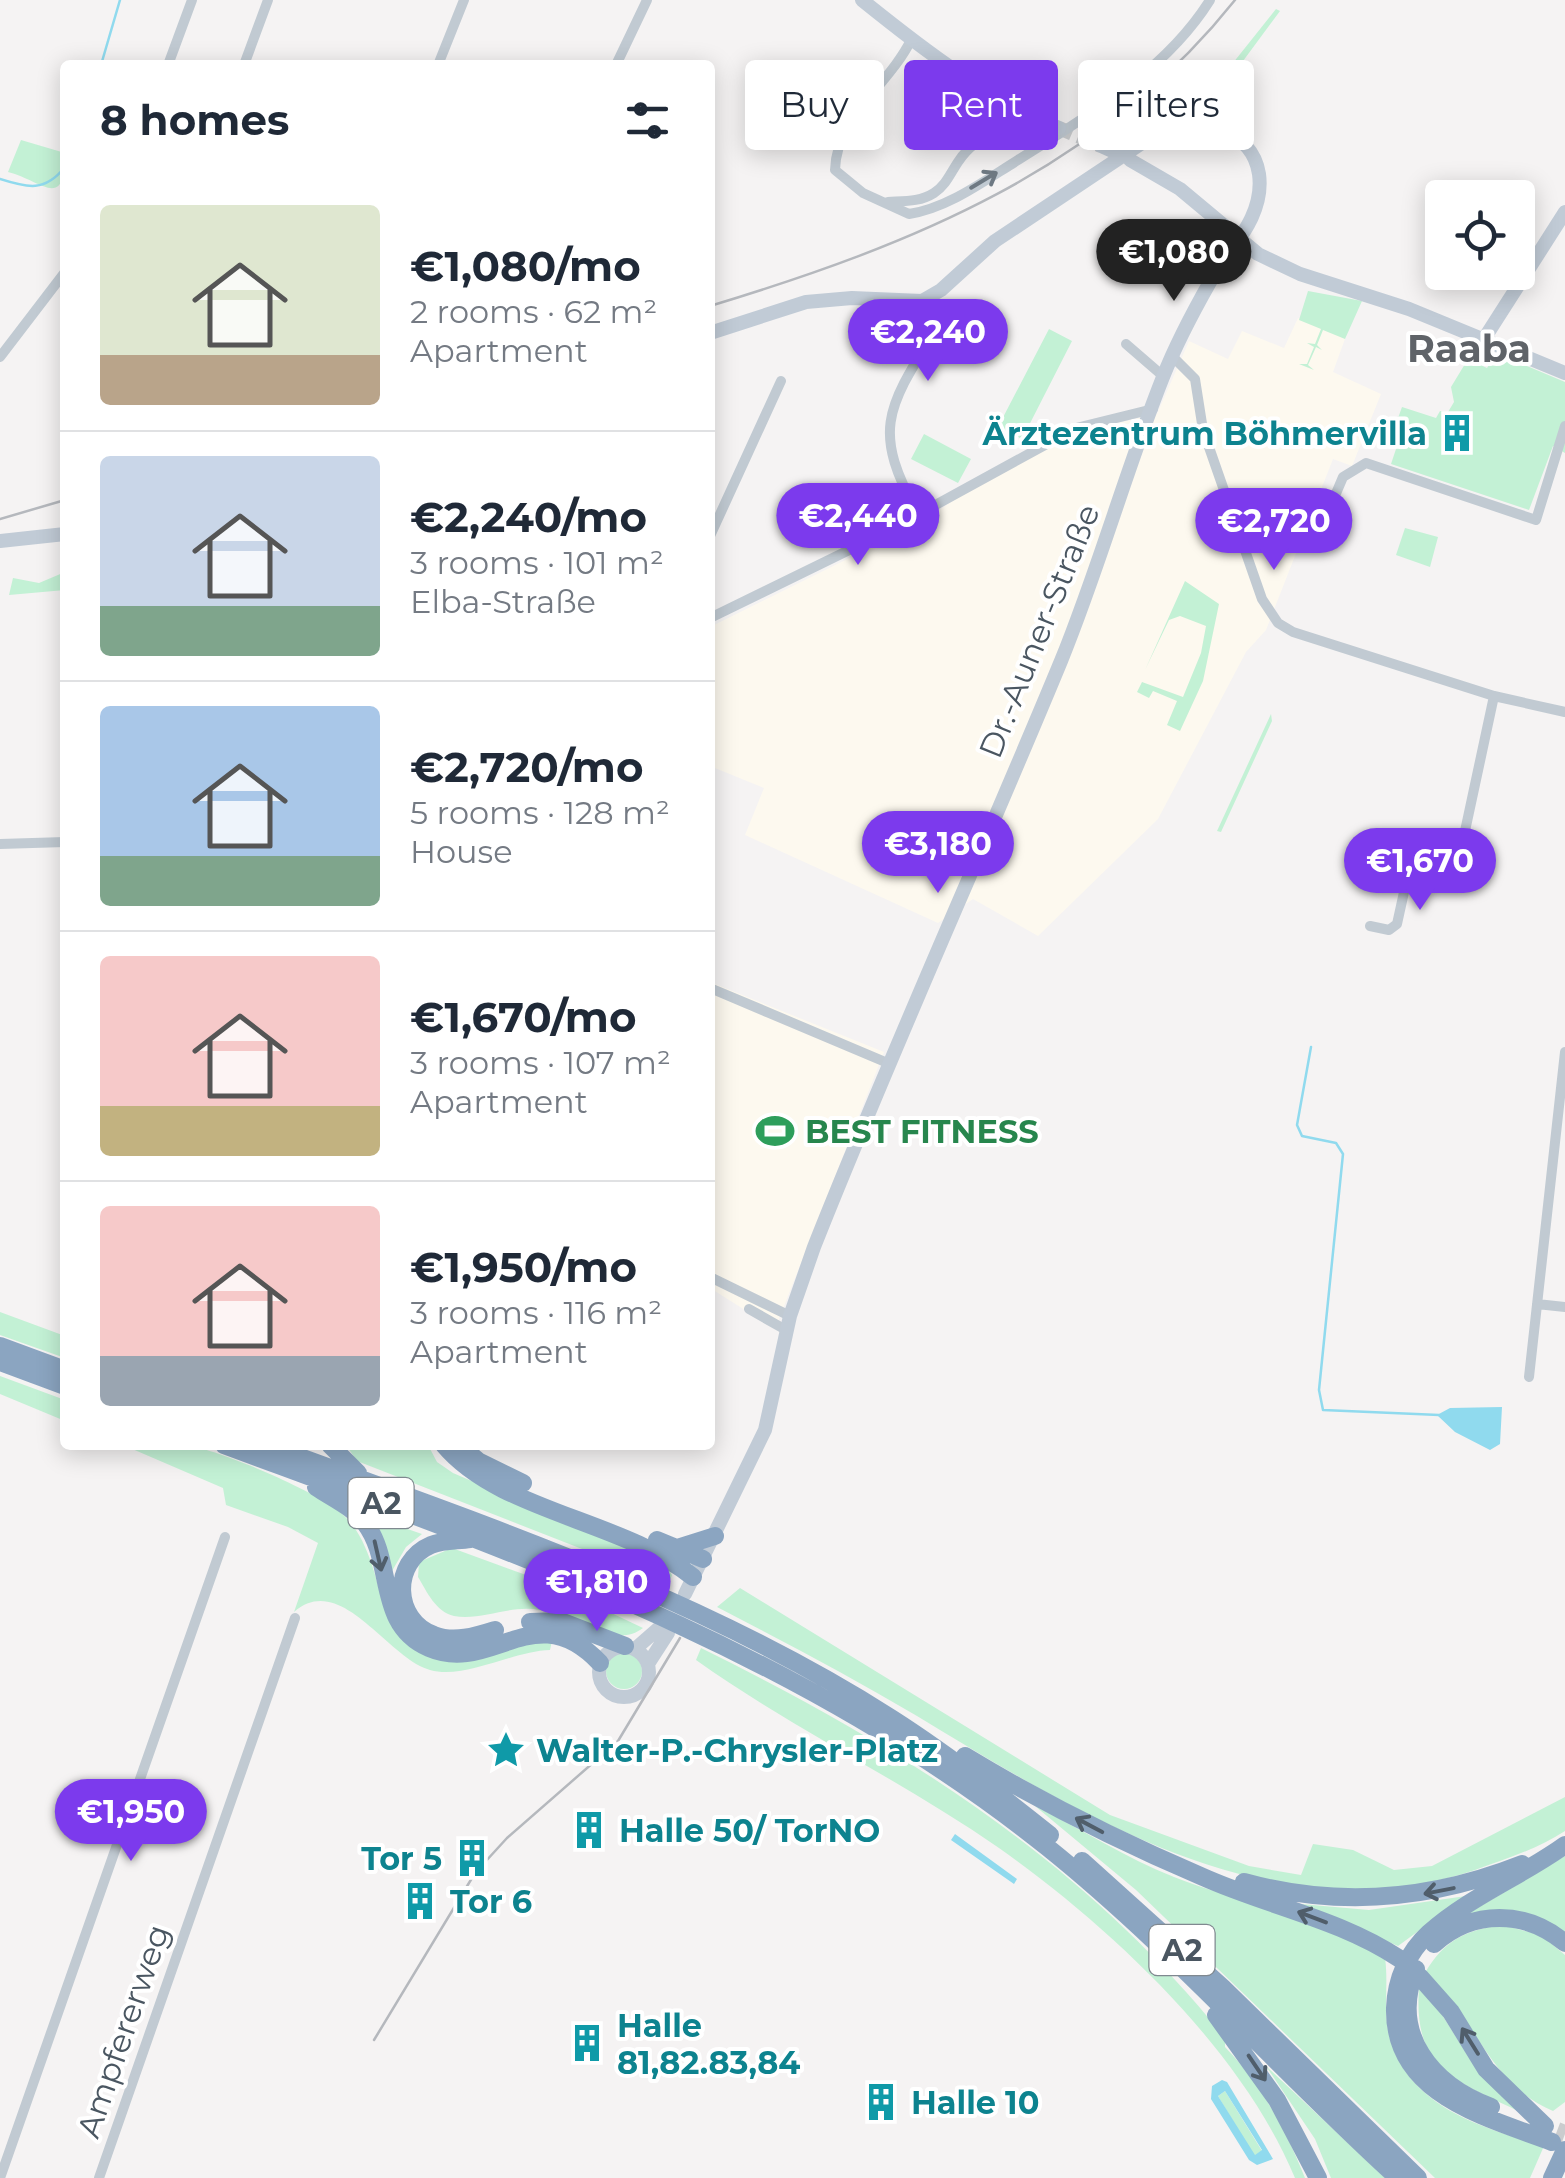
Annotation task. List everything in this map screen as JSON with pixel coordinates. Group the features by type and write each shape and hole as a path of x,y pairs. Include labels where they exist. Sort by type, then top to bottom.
{"highway":[{"path":"0,1346 60,1368"},
{"path":"0,1362 60,1384"},
{"name":"A2","path":"237,1450 646,1600"},
{"name":"A2","path":"281,1450 370,1483 646,1600 894,1719 1006,1800 1113,1886 1418,2178"},
{"path":"335,1450 370,1483"},
{"path":"450,1450 483,1478 656,1551 689,1585"},
{"path":"465,1450 516,1480 703,1559"},
{"path":"286,1468 366,1523 391,1608 408,1633 424,1646 458,1652 551,1632 584,1645 600,1663"},
{"path":"677,1548 715,1536"},
{"path":"476,1538 430,1545 406,1569 402,1598 422,1629 456,1638 514,1624 560,1621 630,1648"},
{"name":"A2","path":"724,1635 875,1725 990,1804 1094,1886 1398,2178"},
{"path":"894,1719 1100,1831 1350,1932 1400,1960"},
{"path":"1178,1864 1300,1894 1406,1897 1464,1886 1564,1845"},
{"path":"1555,2148 1456,2105 1419,2075 1398,2032 1422,1948 1449,1917 1564,1845"},
{"path":"1422,1948 1455,1928 1489,1918 1525,1920 1565,1944"},
{"path":"1176,1963 1257,2068 1318,2178"},
{"path":"1410,1980 1451,2012 1486,2068 1555,2148"}],"main road":[{"path":"862,0 940,60"},
{"name":"Dr.-Auner-Straße","path":"689,1585 737,1496 766,1430 788,1323 890,1064 1062,658 1164,376 1214,276 1252,218 1259,184 1255,162 1237,139 1212,126 1184,123 1114,155 995,241 941,290 922,301"},
{"path":"1114,155 1180,189 1238,241 1300,274 1565,372"},
{"path":"1484,339 1565,212"},
{"path":"715,332 806,302 852,298 922,301"},
{"path":"0,541 60,535"},
{"path":"664,1630 648,1664 648,1681 628,1697 604,1687 600,1663 612,1650 630,1648 664,1630"},
{"path":"630,1648 648,1664"}],"street":[{"path":"170,60 192,0"},
{"path":"246,60 268,0"},
{"path":"440,60 464,0"},
{"path":"618,60 647,0"},
{"path":"1058,134 1160,60 1210,0"},
{"path":"911,40 846,129 835,151 835,170 882,202 908,214 957,196 1033,150"},
{"path":"882,202 919,200 946,183 960,158 972,150"},
{"path":"946,183 957,196"},
{"path":"0,357 60,279"},
{"path":"918,514 890,456 887,431 891,412 934,332 922,301"},
{"path":"1126,344 1164,376"},
{"path":"1172,357 1196,379 1203,430 1262,599 1278,623 1293,632 1494,696 1565,712"},
{"path":"715,525 780,382"},
{"path":"715,616 918,514 1076,428 1152,409"},
{"path":"1326,517 1344,477 1366,463 1536,520 1565,426"},
{"path":"1370,926 1388,930 1397,924 1415,842 1460,854 1494,696"},
{"path":"0,844 60,842"},
{"path":"715,990 890,1064"},
{"path":"1529,1377 1565,1052"},
{"path":"715,1280 788,1323"},
{"path":"1537,1304 1565,1307"},
{"path":"749,1309 788,1323"},
{"path":"0,2178 225,1538"},
{"name":"Ampfererweg","path":"98,2178 295,1618"}],"shaded area":[{"path":"1298,318 1346,336 1333,372 1381,394 1352,466 1333,459 1266,630 1246,652 1158,819 1038,936 973,899 938,923 745,835 764,788 715,768 715,625 918,524 1004,467 1077,432 1157,414 1189,341 1228,359 1242,331 1284,348"},
{"path":"715,984 884,1052 775,1329 715,1291"}],"green space":[{"path":"1276,9 1280,11 1244,60 1235,60"},
{"path":"21,140 60,152 60,183 56,187 41,186 8,172"},
{"path":"1308,291 1362,301 1345,339 1323,330 1317,345 1322,350 1316,347 1308,365 1314,370 1299,364 1307,364 1314,347 1307,343 1315,344 1321,329 1299,320"},
{"path":"1049,329 1072,341 1022,439 998,427"},
{"path":"1496,353 1565,382 1565,453 1553,446 1529,510 1391,464 1396,449 1388,446 1402,407 1436,418 1440,411 1448,412 1454,402 1451,387 1468,359 1487,368"},
{"path":"924,434 971,459 958,483 911,459"},
{"path":"1405,528 1438,537 1430,567 1396,555"},
{"path":"60,574 60,590 9,595 13,578 39,583"},
{"path":"1185,581 1219,604 1203,681 1180,731 1167,725 1177,701 1153,691 1149,698 1137,692 1142,682 1183,697 1201,653 1206,626 1180,616 1169,620 1145,670"},
{"path":"1271,714 1272,721 1221,832 1217,831"},
{"path":"0,1312 60,1334 60,1356 0,1335"},
{"path":"0,1376 60,1398 60,1419 0,1394"},
{"path":"135,1450 217,1453 332,1506 362,1541 390,1619 409,1643 426,1655 528,1639 552,1641 550,1650 443,1672 414,1662 364,1621 329,1602 312,1602 294,1612 318,1543 288,1527 226,1505 223,1488"},
{"path":"349,1450 431,1450 437,1462 453,1473 666,1565 672,1575 669,1583 357,1461"},
{"path":"367,1515 422,1534 406,1547 392,1571"},
{"path":"452,1548 548,1583 643,1628 632,1634 606,1634 552,1613 529,1609 465,1617 448,1614 433,1601 418,1577 419,1562"},
{"path":"740,1588 1110,1815 1249,1866 1301,1875 1313,1844 1353,1850 1394,1870 1432,1866 1565,1797 1565,1831 1475,1870 1400,1887 1327,1889 1254,1878 1183,1856 1113,1827 717,1607"},
{"path":"701,1648 917,1768 1050,1863 1112,1917 1225,2038 1225,2047 1271,2108 1305,2178 1295,2178 1272,2130 1208,2038 1128,1953 1085,1915 962,1823 770,1709 696,1660"},
{"path":"624,1653 637,1658 642,1671 637,1684 624,1689 611,1684 606,1671 611,1658"},
{"path":"1035,1806 1156,1869 1336,1931 1385,1958 1388,2032 1401,2065 1433,2100 1453,2112 1544,2146 1530,2178 1435,2178 1136,1890"},
{"path":"1565,1856 1565,1936 1464,1916"},
{"path":"1466,1896 1398,1946 1301,1904 1369,1910"},
{"path":"1502,1925 1541,1935 1565,1955 1565,2102 1553,2111 1513,2084 1425,1973 1440,1952 1457,1938"},
{"path":"1419,1988 1434,2002 1478,2072 1518,2111 1457,2080 1431,2055 1419,2016"},
{"path":"1266,2066 1385,2178 1331,2178 1315,2139"},
{"path":"1225,2091 1262,2151 1254,2156 1218,2096"}],"water":[{"path":"1502,1407 1500,1444 1490,1450 1455,1432 1437,1415 1450,1408"},
{"path":"955,1834 1017,1879 1014,1884 951,1840"},
{"path":"1222,2080 1227,2082 1273,2159 1257,2165 1249,2160 1211,2099 1212,2086","holes":["1225,2091 1262,2150 1255,2155 1218,2096"]}],"waterway":[{"path":"102,60 120,0"},
{"path":"0,179 36,186 60,173"},
{"path":"1311,1047 1297,1125 1302,1136 1336,1143 1343,1154 1319,1390 1323,1410 1439,1415"}],"tunnel":[{"path":"1059,128 1078,136"},
{"path":"1557,2131 1565,2134"}],"railway":[{"path":"715,304 858,256 997,194 1063,155 1124,111 1182,59 1235,0"},
{"path":"0,519 60,501"},
{"path":"374,2040 475,1873 507,1838 618,1741 680,1638"}],"place":[{"name":"Ärztezentrum Böhmervilla","path":"1457,433"},
{"name":"BEST FITNESS","path":"775,1131"},
{"name":"Walter-P.-Chrysler-Platz","path":"506,1750"},
{"name":"Halle 50/ TorNO","path":"589,1830"},
{"name":"Tor 5","path":"472,1858"},
{"name":"Tor 6","path":"420,1901"},
{"name":"Halle 81,82.83,84","path":"587,2043"},
{"name":"Halle 10","path":"881,2102"}],"district":[{"name":"Raaba","path":"1469,348"}]}
